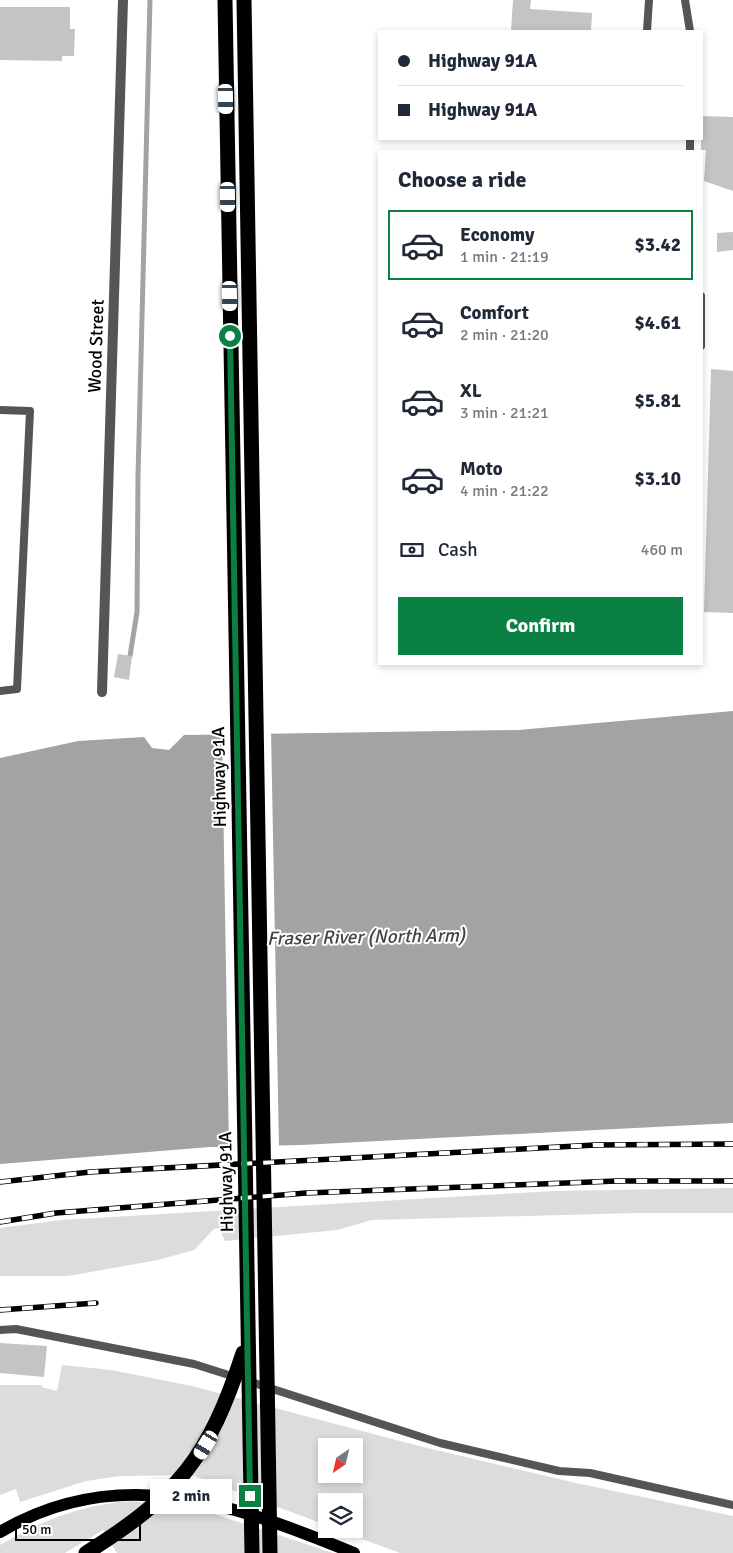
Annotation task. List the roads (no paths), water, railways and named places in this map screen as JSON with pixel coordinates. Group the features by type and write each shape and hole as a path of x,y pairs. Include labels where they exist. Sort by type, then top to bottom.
{"highway":[{"name":"Highway 91A","path":"225,0 252,1553"},
{"path":"244,0 270,1553"},
{"path":"86,1553 109,1539 154,1506 174,1487 200,1455 223,1411 247,1342"}],"main road":[{"path":"0,1532 45,1510 77,1500 109,1495 160,1494 237,1511 354,1553"}],"street":[{"name":"Wood Street","path":"102,692 122,0"}],"lane":[{"path":"647,30 649,0"},
{"path":"685,0 690,30"},
{"path":"0,410 30,411 17,689 0,691"},
{"path":"0,1330 16,1330 194,1364 440,1443 559,1471 590,1473 733,1505"}],"water":[{"name":"Fraser River (North Arm)","path":"733,711 733,1123 301,1145 210,1147 0,1164 0,758 78,741 144,737 152,748 169,750 184,735 518,730"}],"waterway":[{"path":"130,656 137,612 138,477 150,0"}],"railway":[{"path":"0,1182 90,1172 595,1145 733,1144"},
{"path":"0,1222 56,1213 306,1193 617,1181 733,1181"},
{"path":"0,1310 96,1303"}]}
